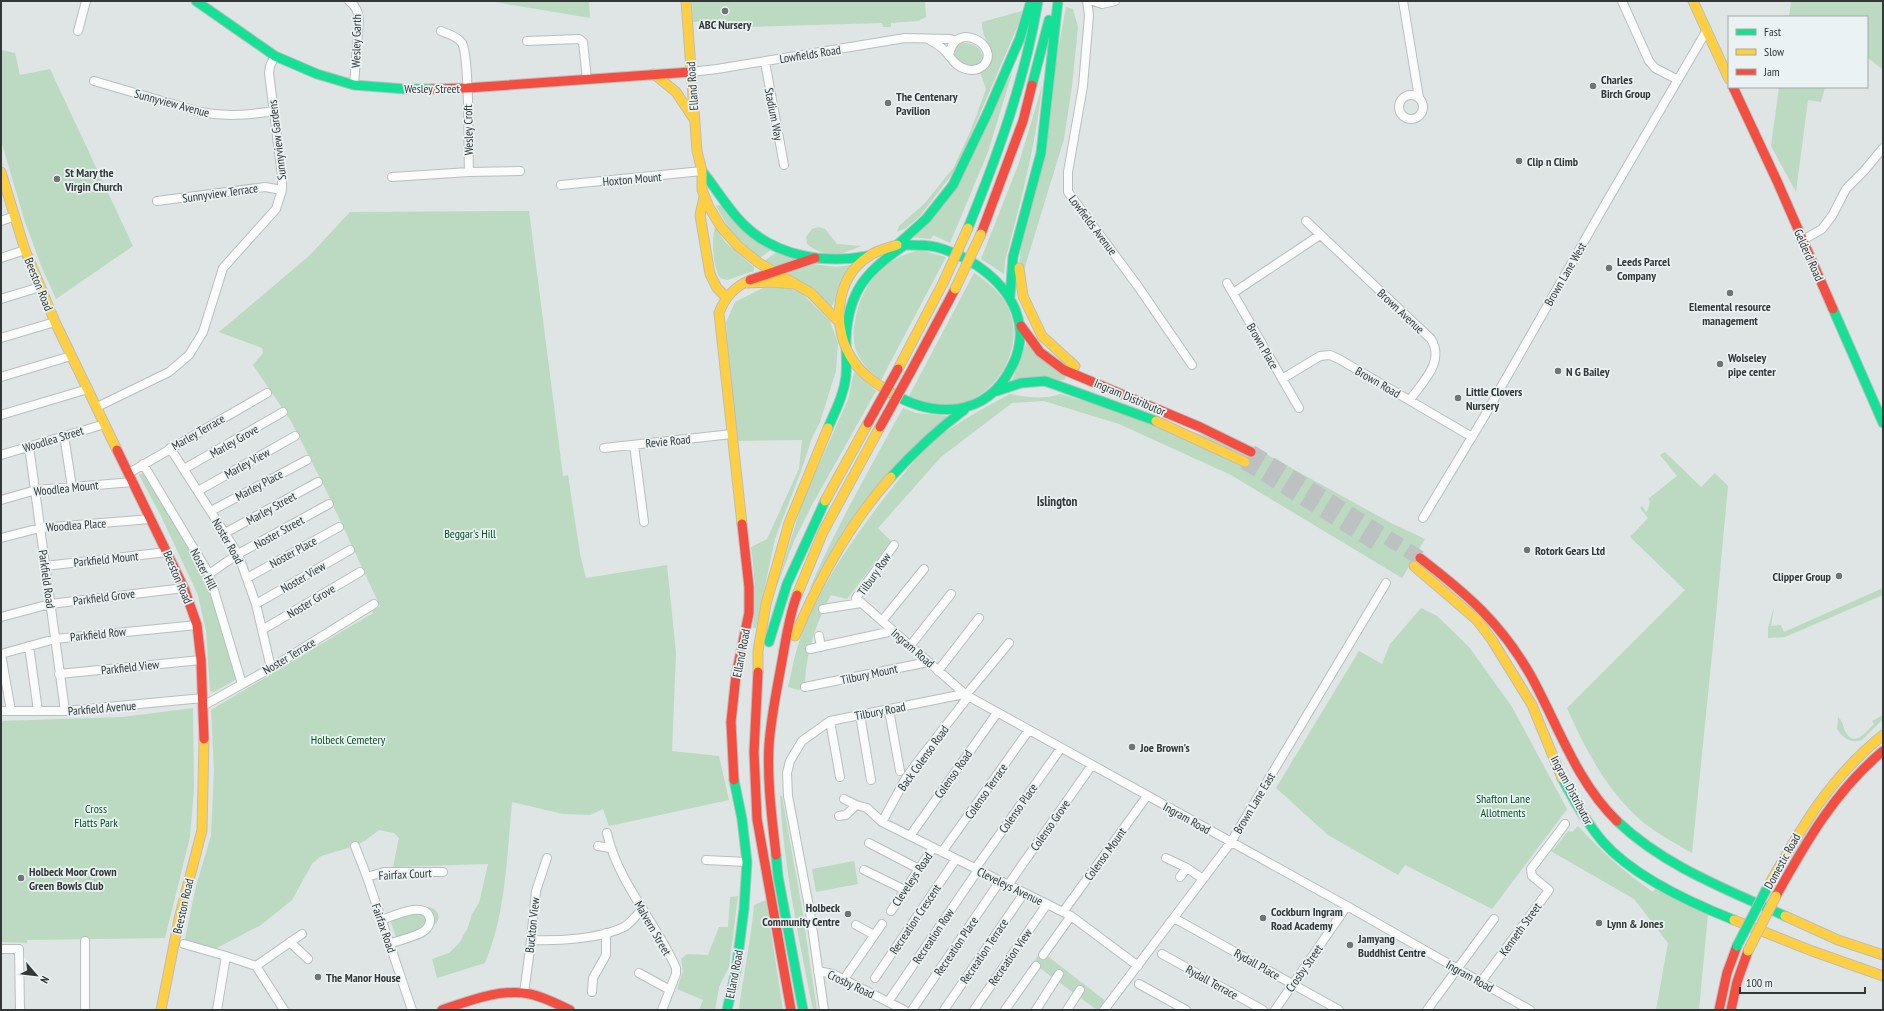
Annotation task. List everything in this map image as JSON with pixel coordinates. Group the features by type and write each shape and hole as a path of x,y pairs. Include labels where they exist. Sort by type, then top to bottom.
{"main road":[{"name":"Wesley Street","path":"196,1 275,56 317,74 354,85 405,88 467,88 691,72"},
{"name":"Elland Road","path":"686,1 694,119 697,151 702,171 702,190 704,197 721,227 746,254 772,271 811,293 837,320"},
{"path":"791,1010 757,819 754,752 758,698 758,651 766,604 779,553 800,493 842,396 845,385 848,318 856,293 870,272 901,245 926,219 953,185 988,112 1020,38 1031,1"},
{"path":"758,698 774,623 796,562 820,510 943,283 968,228 1010,120 1036,18 1038,1"},
{"path":"1010,296 1013,257 1041,153 1054,15 1053,1"},
{"path":"803,1010 778,876 769,790 769,745 774,704 793,605 824,532 955,290 981,234 1023,121 1058,1"},
{"path":"1693,1 1728,77"},
{"path":"654,74 676,92 694,119"},
{"name":"Gelderd Road","path":"1733,88 1803,240 1883,423"},
{"name":"Elland Road","path":"702,171 714,185 736,217 762,238 778,246 815,258 836,260 868,256"},
{"name":"Beeston Road","path":"1,172 40,288 71,356 184,588 197,625 201,660 203,702 204,752 202,830 179,919 161,1010"},
{"name":"Elland Road","path":"704,197 701,204 700,216 703,225 710,274 717,288 726,297"},
{"path":"1018,239 1019,280 1023,296 1042,336 1060,354 1090,377 1113,390"},
{"path":"968,407 945,410 904,399 870,379 860,370 847,352 837,320 839,302 847,281 860,263 868,256 901,245 921,245 947,250 980,268 1000,284 1010,296 1021,326 1016,358 997,391"},
{"name":"Elland Road","path":"726,1010 736,971 744,909 747,862 742,819 734,780 731,722 735,681 749,613 749,587 719,319 720,308 726,297 744,283 757,276 815,258"},
{"name":"Elland Road","path":"744,283 794,284"},
{"name":"Ingram Distributor","path":"1021,326 1040,352 1064,370 1200,427 1251,452"},
{"name":"Ingram Distributor","path":"774,704 790,649 801,619 841,545 871,503 922,443 948,420 997,391 1021,383 1045,381 1160,422 1245,462"},
{"name":"Ingram Distributor","path":"1420,558 1466,594 1489,615 1504,634 1537,686 1567,749 1595,796 1632,834 1659,856 1700,877 1838,940 1883,955"},
{"name":"Ingram Distributor","path":"1414,566 1477,620 1492,640 1532,705 1559,772 1581,814 1604,843 1649,879 1685,899 1812,951 1883,976"},
{"name":"Domestic Road","path":"1719,1010 1737,946 1766,890 1809,814 1847,765 1883,736"},
{"name":"Domestic Road","path":"1731,1010 1737,982 1748,951 1776,896 1818,821 1856,775 1883,751"},
{"path":"1812,951 1883,984"},
{"path":"442,1010 494,996 524,993 542,998 570,1010"}],"street":[{"path":"78,31 86,1"},
{"name":"Wesley Garth","path":"349,1 354,5 358,12 354,85"},
{"name":"Lowfields Avenue","path":"1088,1 1089,15 1083,86 1068,172 1068,192 1137,284 1192,365"},
{"path":"1093,1 1102,4"},
{"path":"1089,15 1102,4 1115,1"},
{"path":"1403,1 1419,98"},
{"path":"1622,1 1649,61 1655,68 1678,80"},
{"name":"Brown Lane West","path":"1423,518 1472,437 1707,30"},
{"name":"Wesley Croft","path":"441,31 456,37 464,47 467,88 469,172"},
{"name":"Lowfields Road","path":"691,72 765,62 905,38 950,39 956,41 965,38 977,39 988,54 986,61 975,71 958,66 944,50 928,39"},
{"path":"527,41 579,39 583,42 587,79"},
{"path":"949,56 949,51 956,41"},
{"name":"Sunnyview Gardens","path":"97,407 169,372 189,355 202,332 222,268 276,209 282,190 269,73 270,66 275,56"},
{"name":"Stadium Way","path":"765,62 784,165"},
{"name":"Sunnyview Avenue","path":"94,81 217,116 240,116 274,112"},
{"path":"1803,240 1822,229 1832,216 1846,189 1864,172 1883,148"},
{"name":"Wesley Croft","path":"392,177 469,172 520,171"},
{"name":"Hoxton Mount","path":"561,185 702,171"},
{"name":"Sunnyview Terrace","path":"157,201 265,187 282,190"},
{"path":"1,221 15,216"},
{"name":"Brown Avenue","path":"1306,221 1431,338 1435,346 1437,356 1434,365 1410,400"},
{"path":"1233,293 1320,235"},
{"path":"1,258 26,250"},
{"name":"Brown Place","path":"1227,283 1299,408"},
{"path":"1,299 40,288"},
{"path":"1,338 55,322"},
{"name":"Brown Road","path":"1282,379 1320,356 1330,355 1472,437"},
{"path":"1,376 71,356"},
{"path":"1,416 88,389"},
{"name":"Marley Terrace","path":"131,477 143,464 267,393"},
{"name":"Marley Grove","path":"184,469 284,412"},
{"name":"Woodlea Street","path":"1,455 105,424"},
{"name":"Revie Road","path":"604,448 732,434"},
{"path":"64,435 72,487"},
{"name":"Marley View","path":"198,491 295,436"},
{"path":"634,445 644,522"},
{"name":"Parkfield Road","path":"29,446 36,490 54,639 65,711"},
{"name":"Noster Road","path":"170,448 238,554 256,604 271,668"},
{"name":"Marley Place","path":"211,511 307,460"},
{"name":"Noster Hill","path":"143,464 209,574 242,684"},
{"name":"Woodlea Mount","path":"1,500 36,490 72,487 131,477"},
{"name":"Marley Street","path":"225,533 318,482"},
{"name":"Noster Street","path":"209,574 238,554 329,504"},
{"name":"Woodlea Place","path":"1,538 40,528 151,519"},
{"name":"Noster Place","path":"247,578 339,527"},
{"name":"Tilbury Row","path":"861,603 856,598 894,545"},
{"name":"Noster View","path":"256,604 350,550"},
{"name":"Parkfield Mount","path":"45,566 167,552"},
{"path":"882,621 924,569"},
{"name":"Noster Grove","path":"262,630 360,572"},
{"name":"Brown Lane East","path":"1107,1009 1231,842 1386,583"},
{"name":"Parkfield Grove","path":"1,617 50,604 184,588"},
{"path":"910,646 951,594"},
{"path":"823,609 834,603 861,603"},
{"name":"Ingram Road","path":"861,603 966,695 1347,906 1530,1010"},
{"name":"Noster Terrace","path":"203,702 242,684 271,668 374,604"},
{"path":"938,671 979,618"},
{"name":"Parkfield Row","path":"1,654 54,639 197,625"},
{"path":"810,649 893,631"},
{"path":"819,636 821,647"},
{"name":"Back Colenso Road","path":"882,822 912,769 966,695 1009,643"},
{"path":"29,646 38,712"},
{"path":"1,654 11,711"},
{"name":"Parkfield View","path":"59,674 201,660"},
{"name":"Tilbury Mount","path":"808,684 928,662"},
{"name":"Tilbury Road","path":"818,971 810,912 787,786 787,773 790,761 802,741 830,721 966,695"},
{"name":"Parkfield Avenue","path":"1,711 65,711 203,702"},
{"path":"889,710 900,771"},
{"name":"Colenso Road","path":"910,836 997,713"},
{"path":"860,715 870,780"},
{"path":"830,721 840,777"},
{"name":"Colenso Terrace","path":"942,852 1029,730"},
{"name":"Colenso Place","path":"977,869 1061,748"},
{"name":"Colenso Grove","path":"1004,883 1092,765"},
{"name":"Colenso Mount","path":"1063,912 1147,796"},
{"name":"Cleveleys Avenue","path":"844,799 856,805 867,808 882,822 1071,916 1138,966"},
{"path":"839,816 846,815 856,805"},
{"name":"Kenneth Street","path":"1482,982 1549,890 1530,873 1531,869 1566,824"},
{"name":"Malvern Street","path":"607,833 610,848 642,910 676,968 676,974 662,1010"},
{"path":"869,843 919,869"},
{"name":"Fairfax Road","path":"355,846 382,920 412,1010"},
{"path":"598,846 610,848"},
{"name":"Cleveleys Road","path":"891,910 934,848"},
{"name":"Buckton View","path":"524,993 536,891 546,858"},
{"path":"1166,858 1187,868 1203,879"},
{"name":"Recreation Crescent","path":"875,978 956,859"},
{"path":"706,860 747,862"},
{"path":"1180,877 1187,868"},
{"name":"Recreation Row","path":"888,1002 977,869"},
{"path":"864,870 904,890"},
{"name":"Fairfax Court","path":"367,877 384,872 443,872"},
{"name":"Recreation Place","path":"912,1010 1004,883"},
{"name":"Recreation Terrace","path":"944,1010 1024,893"},
{"name":"Recreation View","path":"974,1010 1047,904"},
{"name":"Crosby Street","path":"1275,1010 1347,906"},
{"path":"382,920 415,909 423,910 429,915 430,923 426,930 390,944"},
{"path":"531,940 556,941 606,933 625,926 642,910"},
{"path":"1043,955 1071,916"},
{"name":"Rydall Place","path":"1174,918 1339,1010"},
{"path":"1427,1010 1494,919"},
{"path":"844,979 882,924"},
{"path":"856,925 874,935"},
{"path":"592,992 593,978 606,955 606,933"},
{"path":"256,966 302,934"},
{"path":"85,941 85,1010"},
{"path":"290,942 308,959"},
{"path":"184,944 256,966 284,1010"},
{"path":"1,949 19,949 20,1010"},
{"name":"Rydall Terrace","path":"1162,954 1263,1010"},
{"path":"217,1010 226,956"},
{"path":"1005,1010 1036,966"},
{"path":"818,971 824,1010"},
{"name":"Crosby Road","path":"818,971 833,974 904,1010"},
{"path":"639,973 670,990"},
{"path":"1036,1010 1059,974"},
{"path":"1139,984 1186,1010"},
{"path":"1066,1010 1080,990"}],"green space":[{"path":"489,1 589,1 590,18"},
{"path":"692,1 925,1 926,17 918,21 891,23 891,27 883,27 882,23 712,28 713,21 693,22"},
{"path":"1791,1 1883,1 1883,70 1868,58 1868,16 1789,16"},
{"path":"1066,7 1073,9 1078,27 1072,86 1064,139 1023,273 1019,272 1020,255"},
{"path":"1022,11 1019,23 956,169 920,216 906,228 897,232 899,226 925,203 954,167 971,130 986,89 980,72 991,60 990,49 985,37 982,22"},
{"path":"962,43 977,47 981,52 983,60 976,65 970,66 963,64 956,59 955,50"},
{"name":"St Mary the Virgin Church","path":"1,50 15,53 20,75 50,69 133,246 56,299 42,268 24,219 1,140"},
{"path":"1012,73 988,152 950,243 933,235 931,239 909,237 922,227"},
{"path":"1042,86 1032,152 1005,261 1004,274 981,259 1019,163"},
{"path":"1779,88 1825,88 1821,102 1808,100 1796,192 1771,146"},
{"path":"720,205 772,249 760,258 735,239 716,206"},
{"path":"529,211 563,476 568,475 580,554 586,578 667,565 676,653 672,751 719,756 729,800 609,826 603,809 590,815 563,814 512,802 507,863 501,904 492,944 485,963 437,978 432,959 449,953 460,942 468,927 472,914 479,903 488,864 393,867 399,838 394,833 379,830 355,846 321,856 312,864 292,900 261,925 211,951 184,944 196,886 211,836 214,770 211,710 373,613 372,611 380,606 324,486 291,421 253,365 263,353 262,348 219,332 309,256 350,212"},
{"path":"715,227 725,242 754,267 754,271 727,280 720,278 713,253"},
{"path":"819,227 825,229 837,244 861,246 847,252 834,254 820,252 807,244 806,237 812,229"},
{"path":"920,250 946,257 881,380 862,362 856,350 854,326 856,316 860,303 870,282 878,273 886,265 896,259"},
{"path":"777,252 798,260 775,267 764,261"},
{"path":"812,264 836,267 852,265 831,308 785,271"},
{"path":"974,273 999,294 1005,302 1011,316 1014,331 1012,346 1008,360 1001,374 991,386 966,402 932,404 909,396"},
{"path":"783,286 802,293 830,321 838,343 836,371 820,422 812,438 775,539 756,628 753,628 755,587 751,547 767,539 799,469 802,440 736,441 726,322 735,302 765,287"},
{"path":"1026,343 1066,376 1065,380 1012,381"},
{"path":"854,372 876,391 812,505 794,541 775,591 803,500 848,400"},
{"path":"1010,394 1029,397 1048,397 1060,394 1255,450 1266,454 1391,523 1425,539 1402,578 1231,475 1119,424 1044,401 1012,403 941,457 878,528 891,541 847,599 831,595 812,640 807,663 805,687 798,690 788,687 796,652 803,631 823,588 848,548 875,510 921,453 933,442 961,422"},
{"path":"903,408 916,413 950,416 929,432 809,590 842,521"},
{"path":"1665,452 1701,487 1715,473 1728,486 1692,853 1643,822 1619,798 1601,774 1567,708 1685,590 1630,537 1648,518 1640,508 1642,506 1646,512 1650,501 1648,499 1677,476 1660,455"},
{"path":"143,473 174,518 205,569 237,679 214,692 210,691 206,631 198,595 161,516 139,475"},
{"path":"1883,588 1883,595 1785,637 1768,638 1768,628 1774,607 1771,626 1781,625 1784,632"},
{"name":"Shafton Lane Allotments","path":"1421,608 1437,616 1469,647 1512,707 1567,809 1492,909 1405,865 1398,875 1328,835 1276,788 1359,651 1382,664 1390,644"},
{"name":"Cross Flatts Park","path":"193,708 194,789 190,837 165,938 27,940 27,943 1,942 1,721 123,717"},
{"path":"1883,715 1883,719 1862,740 1851,741 1842,735 1837,729 1838,717 1847,735 1855,739 1859,738 1874,724 1872,721"},
{"path":"780,796 782,796 802,909 817,1010 813,1010 802,957 785,850"},
{"path":"1578,826 1596,845 1632,877 1653,892 1655,889 1708,914 1699,1010 1656,1010 1668,943 1634,899 1549,850 1554,849 1568,831 1572,832"},
{"path":"854,861 858,884 816,892 812,869"},
{"path":"738,896 729,967 719,987 715,1010 699,1010 703,1000 677,989 683,971 681,959 687,954 708,955 719,927 728,927 730,897"},
{"path":"766,900 783,1010 739,1010 754,905"},
{"path":"425,907 432,908 437,912 439,918 436,923 424,931 397,940 390,919"},
{"path":"1041,951 1107,1002 1102,1010 1097,1010 1033,963"}],"tunnel":[{"path":"1251,452 1420,558"},
{"path":"1245,462 1379,545"}],"traffic: fast":[{"path":"196,1 275,56 317,74 354,85 405,89 432,89"},
{"path":"897,245 926,219 953,185 988,112 1020,38 1031,1"},
{"path":"968,228 990,172 1018,88 1026,59 1038,1"},
{"path":"1010,296 1013,257 1041,153 1058,1"},
{"path":"1032,85 1049,20"},
{"path":"702,171 743,224 770,244 786,251 818,258 835,259 868,256"},
{"path":"891,393 924,407 958,409 973,404 988,397 1000,384 1014,362 1020,337 1018,318 1006,293 987,273 975,264 949,251 936,247 922,245 897,245"},
{"path":"828,428 839,403 845,383 848,322 856,295 862,283 870,273 880,263 905,245"},
{"path":"1833,309 1883,423"},
{"path":"997,391 1021,383 1045,381 1156,421"},
{"path":"891,477 944,425 964,410"},
{"path":"769,642 787,584 825,501"},
{"path":"1562,778 1591,827 1603,842 1630,867 1664,888 1700,906 1734,920"},
{"path":"727,1010 736,971 744,909 747,862 742,819 734,780"},
{"path":"1617,821 1635,837 1675,864 1718,886 1785,916"},
{"path":"776,855 778,876 803,1010"},
{"path":"1737,946 1766,890"}],"traffic: slow":[{"path":"686,1 697,151 702,171 702,190 709,207 721,227 738,246 759,263 811,293 837,320"},
{"path":"1693,1 1728,77"},
{"path":"654,74 676,92 694,119"},
{"path":"1,172 25,250 55,322 117,450"},
{"path":"704,197 700,215 710,274 717,288 726,297"},
{"path":"943,283 968,228"},
{"path":"955,289 981,234"},
{"path":"891,393 866,375 854,362 847,349 839,320 843,291 849,277 857,266 875,252 897,245"},
{"path":"1019,268 1023,296 1042,336 1075,366"},
{"path":"742,524 719,313 727,297 739,286 750,280"},
{"path":"746,283 769,282 794,284"},
{"path":"898,369 943,283"},
{"path":"1156,421 1245,462"},
{"path":"825,501 868,423"},
{"path":"797,595 823,532 880,427"},
{"path":"758,672 758,651 766,604 789,523 828,428"},
{"path":"795,636 814,594 849,532 891,477"},
{"path":"1414,566 1477,620 1492,640 1532,705 1562,778"},
{"path":"1766,890 1803,826 1817,806 1846,769 1883,735"},
{"path":"161,1010 179,919 202,830 204,739"},
{"path":"1748,951 1776,896"},
{"path":"1785,916 1838,940 1883,955"},
{"path":"1734,920 1812,951 1883,976"}],"traffic: jam":[{"path":"432,89 467,88 691,72"},
{"path":"981,234 1023,121 1032,85"},
{"path":"1733,88 1777,181 1833,309"},
{"path":"750,280 815,258"},
{"path":"910,373 955,289"},
{"path":"1021,326 1040,352 1064,370 1200,427 1251,452"},
{"path":"868,423 898,369"},
{"path":"880,427 910,373"},
{"path":"117,450 184,588 197,625 201,660 204,739"},
{"path":"734,780 731,722 736,675 749,613 749,587 742,524"},
{"path":"1420,558 1468,597 1508,640 1531,676 1579,770 1590,788 1617,821"},
{"path":"776,855 769,786 769,745 786,636 797,595"},
{"path":"758,672 754,752 757,819 791,1010"},
{"path":"1776,896 1810,837 1836,800 1866,766 1883,751"},
{"path":"1719,1010 1727,973 1737,946"},
{"path":"1731,1010 1737,982 1748,951"},
{"path":"442,1010 485,996 507,993 530,994 570,1010"}],"place":[{"name":"ABC Nursery","path":"725,11"},
{"name":"Charles Birch Group","path":"1593,86"},
{"name":"The Centenary Pavilion","path":"888,103"},
{"name":"Clip n Climb","path":"1519,161"},
{"name":"St Mary the Virgin Church","path":"57,179"},
{"name":"Leeds Parcel Company","path":"1609,268"},
{"name":"Elemental resource management","path":"1730,293"},
{"name":"Wolseley pipe center","path":"1720,364"},
{"name":"N G Bailey","path":"1558,371"},
{"name":"Little Clovers Nursery","path":"1458,398"},
{"name":"Rotork Gears Ltd","path":"1527,550"},
{"name":"Clipper Group","path":"1839,576"},
{"name":"Joe Brown's","path":"1132,747"},
{"name":"Holbeck Moor Crown Green Bowls Club","path":"21,878"},
{"name":"Holbeck Community Centre","path":"848,914"},
{"name":"Cockburn Ingram Road Academy","path":"1263,918"},
{"name":"Lynn & Jones","path":"1599,923"},
{"name":"Jamyang Buddhist Centre","path":"1350,945"},
{"name":"The Manor House","path":"318,977"}],"district":[{"name":"Islington","path":"1057,501"}],"park label":[{"name":"Beggar's Hill","path":"470,533"},
{"name":"Holbeck Cemetery","path":"348,739"}]}
